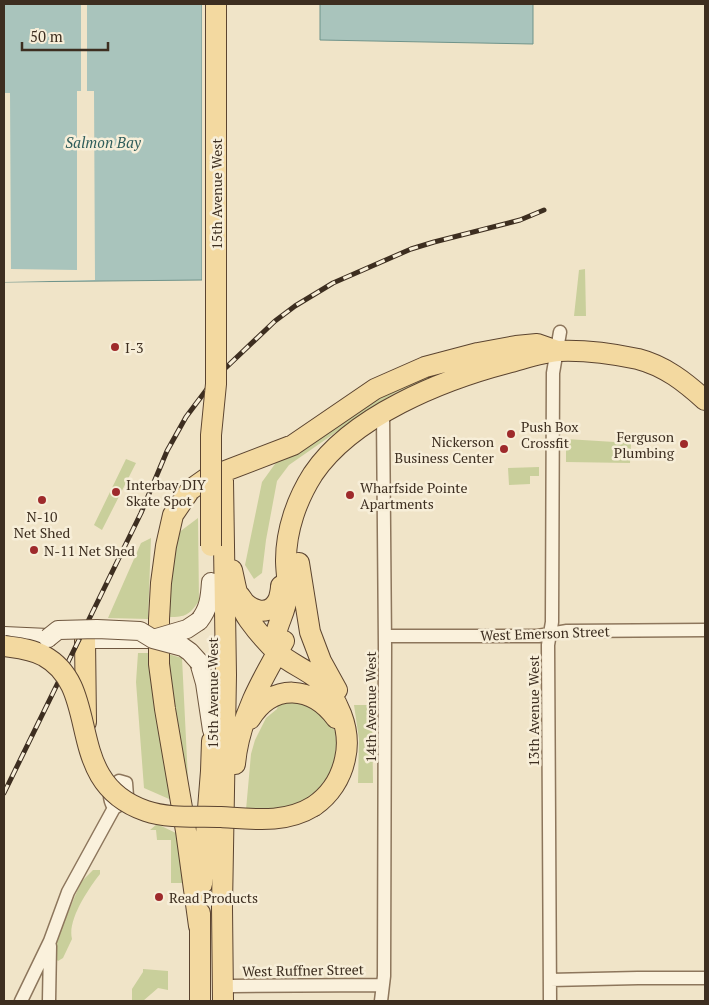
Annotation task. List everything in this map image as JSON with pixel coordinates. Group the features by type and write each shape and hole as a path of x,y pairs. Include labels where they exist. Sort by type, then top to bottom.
{"main road":[{"name":"15th Avenue West","path":"216,4 216,384 211,435 221,546 226,675 223,995"},
{"path":"199,926 186,831 164,710 159,664 161,583 166,546 173,515 190,490 207,478 293,446 375,389 425,367 478,353 516,346 559,342 647,362 676,376 705,400"},
{"path":"223,880 236,755 241,733 256,692 294,618 292,564 296,511 307,485 330,454 350,436 383,413 433,388 467,374 559,342"},
{"name":"15th Avenue West","path":"200,1001 199,926 211,771 211,582 221,546 222,434 216,384"},
{"path":"221,546 240,601 249,620 277,652 310,673 327,689 341,714 346,735"},
{"path":"236,587 250,608 260,611 267,610 279,598 292,564"},
{"path":"4,646 36,652 52,661 65,674 76,698 95,767 106,783 120,797 146,811 165,815 269,819 296,815 314,806 331,789 341,773 346,754 346,716 339,695 321,661 310,632 304,588 292,564"},
{"path":"48,638 58,630 97,629 140,631 153,639 187,629 204,616 209,603 211,582"},
{"path":"4,636 153,639 183,647 199,662 205,683 212,730"},
{"path":"85,639 86,739"},
{"path":"241,733 256,709 264,702 279,694 294,692 308,695 322,702 336,717 346,735"}],"street":[{"name":"13th Avenue West","path":"550,1001 548,645 552,622 553,373 559,342"},
{"name":"14th Avenue West","path":"381,1001 383,984 385,636 383,413"},
{"name":"West Emerson Street","path":"385,636 538,636 567,630 705,630"},
{"path":"21,1001 50,941 68,892 114,808"},
{"path":"50,941 50,1001"},
{"path":"550,980 705,978"},
{"name":"West Ruffner Street","path":"223,995 232,986 383,984"}],"green space":[{"path":"585,269 586,316 574,316 579,270"},
{"path":"474,358 395,393 289,465 277,481 262,573 254,579 245,565 262,482 280,457 371,397"},
{"path":"566,439 631,443 630,463 566,462"},
{"name":"Interbay DIY Skate Spot","path":"126,459 136,463 102,530 94,525"},
{"path":"539,467 539,476 530,476 530,484 509,485 508,468"},
{"path":"198,518 199,601 187,614 169,617 165,606 178,533"},
{"path":"151,538 148,619 108,618 141,543"},
{"path":"138,653 151,653 176,802 144,788 136,682"},
{"path":"168,654 182,658 189,800 171,702"},
{"path":"296,699 305,701 329,721 336,737 333,763 324,782 310,797 301,803 280,810 246,810 251,754 255,740 266,718 277,709 279,700"},
{"path":"354,705 372,705 373,783 358,783 359,739"},
{"path":"157,824 178,834 184,883 171,883 171,840 157,840 156,830 150,830"},
{"path":"93,870 100,870 100,874 80,905 71,931 72,939 63,958 58,961 54,957 55,943 81,882"},
{"path":"143,969 168,971 168,990 158,988 143,1001 132,1000 132,989"}],"water":[{"name":"Salmon Bay","path":"4,4 202,4 202,280 4,282"},
{"path":"320,4 533,4 533,44 320,40"}],"pier":[{"path":"81,4 87,4 87,91 94,91 95,280 4,282 4,93 10,93 11,269 77,270 77,91 81,91"},
{"path":"202,4 204,4 205,280 202,282"}],"railway":[{"path":"4,793 141,513 167,451 186,417 216,377 275,321 295,306 333,283 411,249 520,220 544,210"}],"place":[{"name":"I-3","path":"115,347"},
{"name":"Push Box Crossfit","path":"511,434"},
{"name":"Ferguson Plumbing","path":"684,444"},
{"name":"Nickerson Business Center","path":"504,449"},
{"name":"Interbay DIY Skate Spot","path":"116,492"},
{"name":"Wharfside Pointe Apartments","path":"350,495"},
{"name":"N-10 Net Shed","path":"42,500"},
{"name":"N-11 Net Shed","path":"34,550"},
{"name":"Read Products","path":"159,897"}]}
